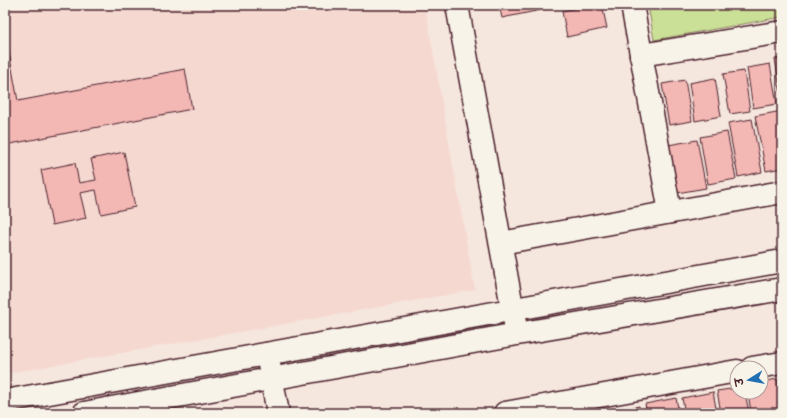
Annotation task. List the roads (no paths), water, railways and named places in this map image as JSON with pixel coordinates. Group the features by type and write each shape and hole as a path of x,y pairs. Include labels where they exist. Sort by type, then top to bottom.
{"street":[{"path":"457,5 517,334"},
{"path":"632,5 670,212"},
{"path":"641,55 782,32"},
{"path":"500,243 782,192"},
{"path":"5,401 782,261"},
{"path":"84,413 517,334 782,288"},
{"path":"268,354 278,413"},
{"path":"769,365 782,362"},
{"path":"505,413 573,407 729,373"}]}
